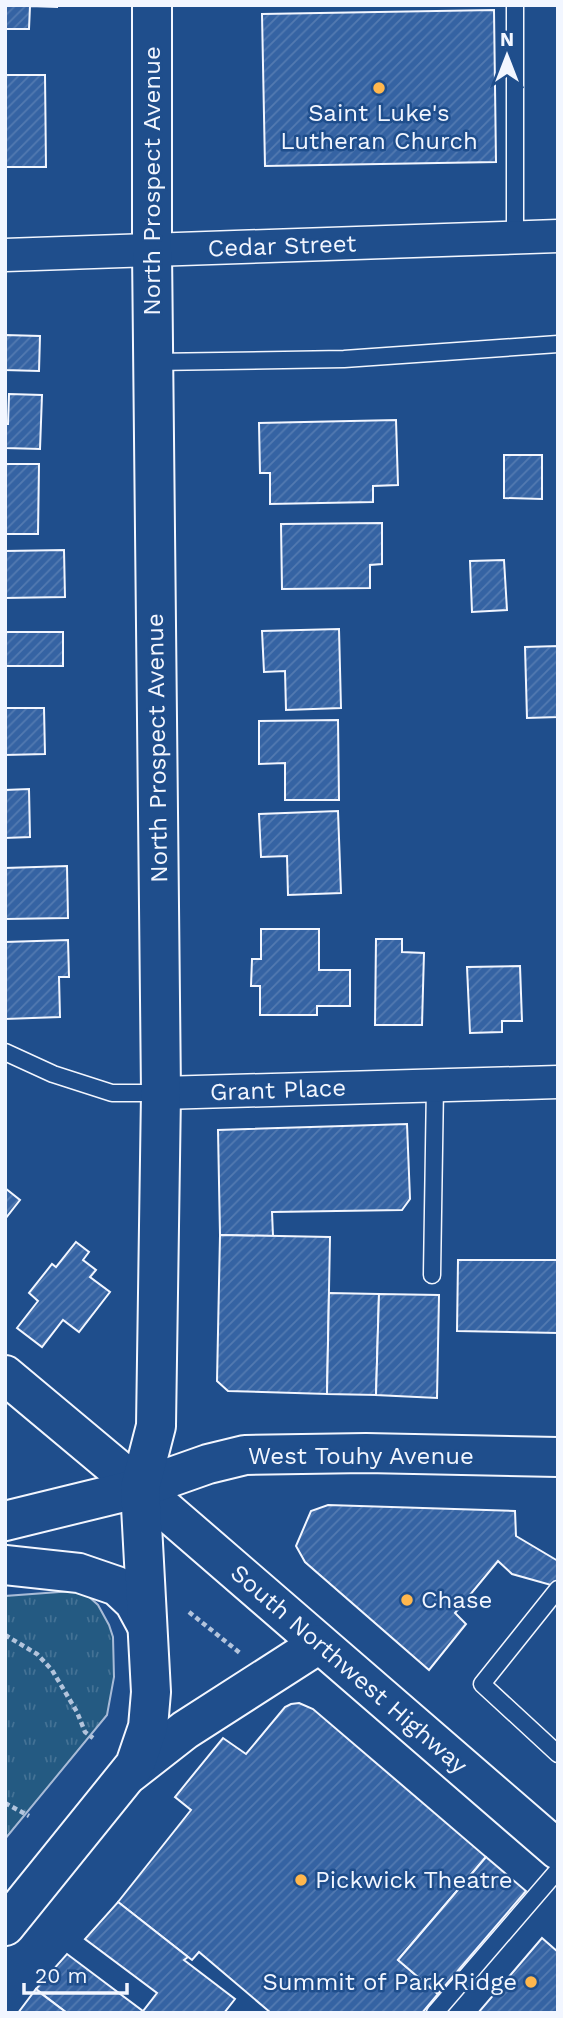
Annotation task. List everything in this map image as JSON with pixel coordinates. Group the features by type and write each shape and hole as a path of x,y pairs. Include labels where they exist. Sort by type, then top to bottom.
{"street":[{"name":"North Prospect Avenue","path":"130,1773 148,1727 151,1692 139,1488 156,1426 161,1093 152,5"},
{"name":"Cedar Street","path":"5,255 558,236"},
{"name":"Grant Place","path":"161,1093 558,1082"},
{"name":"South Northwest Highway","path":"5,1375 558,1850"},
{"name":"West Touhy Avenue","path":"5,1521 139,1488 208,1464 245,1455 366,1453 558,1457"},
{"path":"5,1565 79,1573 117,1586 134,1602 147,1626"},
{"path":"5,1926 130,1773 185,1730 319,1644"}],"lane":[{"path":"515,5 515,238"},
{"path":"558,236 558,242"},
{"path":"153,362 344,359 558,344"},
{"name":"Grant Place","path":"5,1052 53,1074 112,1093 161,1093"},
{"path":"432,1275 435,1085"},
{"path":"558,1589 482,1684 558,1754"},
{"path":"435,2013 558,1870"}],"path":[{"path":"189,1612 247,1659"},
{"path":"200,1621 206,1613"},
{"path":"5,1634 37,1654 51,1670 77,1712 85,1732 93,1738"},
{"path":"5,1803 29,1816"}],"green space":[{"path":"73,1591 87,1595 98,1605 113,1637 114,1677 107,1715 5,1839 5,1596"}],"building":[{"path":"5,5 57,7 30,6 29,29 5,29"},
{"name":"Saint Luke's Lutheran Church","path":"494,10 496,162 265,166 262,14"},
{"path":"5,62 6,75 45,75 46,167 5,167"},
{"path":"5,335 40,336 39,371 5,370"},
{"path":"9,394 42,395 40,449 5,448"},
{"path":"396,420 398,485 373,486 373,502 270,504 270,473 260,473 259,423"},
{"path":"504,455 542,455 542,499 504,498"},
{"path":"5,464 39,464 38,534 5,534"},
{"path":"382,523 382,564 370,565 370,588 282,589 281,524"},
{"path":"64,550 65,597 5,598 5,551"},
{"path":"504,560 507,610 472,612 470,561"},
{"path":"339,629 341,708 286,710 285,671 264,672 262,631"},
{"path":"5,632 63,632 63,666 5,666"},
{"path":"558,646 558,717 527,718 525,647"},
{"path":"5,708 44,708 45,754 5,755"},
{"path":"338,720 339,800 285,800 285,763 259,764 259,721"},
{"path":"29,789 30,837 5,838 5,790"},
{"path":"338,811 341,893 288,895 287,856 261,857 259,814"},
{"path":"67,866 68,918 5,919 5,868"},
{"path":"261,929 319,929 319,970 350,970 350,1006 317,1006 317,1015 260,1015 260,986 251,986 252,959 261,959"},
{"path":"376,939 402,939 402,952 424,953 422,1025 375,1025"},
{"path":"68,940 69,977 59,977 60,1017 5,1019 5,942"},
{"path":"520,966 522,1021 502,1021 502,1032 470,1033 467,967"},
{"path":"407,1124 410,1199 402,1210 272,1212 273,1236 220,1235 218,1130"},
{"path":"5,1188 20,1200 5,1219"},
{"path":"557,1230 558,1333 457,1331 458,1260 557,1260"},
{"path":"220,1235 330,1237 327,1394 228,1391 217,1381"},
{"path":"76,1242 89,1252 83,1260 96,1270 90,1277 110,1292 79,1332 63,1320 42,1347 17,1328 38,1301 29,1293 52,1264 56,1267"},
{"path":"329,1293 379,1294 376,1395 327,1394"},
{"path":"379,1294 439,1295 437,1398 376,1395"},
{"name":"Chase","path":"328,1505 515,1511 516,1536 558,1561 558,1587 512,1574 498,1561 455,1613 466,1624 429,1670 305,1562 296,1546 311,1511"},
{"name":"Pickwick Theatre","path":"299,1703 313,1709 486,1857 398,1960 438,1994 422,2013 271,2013 199,1952 192,1960 118,1902 191,1810 175,1797 223,1738 246,1754 285,1707"},
{"path":"486,1857 526,1891 438,1994 398,1960"},
{"path":"118,1902 188,1957 184,1960 235,1999 224,2013 67,2013 36,1989 67,1954 143,2011 157,1993 85,1939"},
{"name":"Summit of Park Ridge","path":"542,1938 558,1952 558,2013 478,2013"},
{"path":"36,1989 43,1995 67,2013 18,2013"}],"place":[{"name":"Saint Luke's Lutheran Church","path":"379,88"},
{"name":"Chase","path":"407,1600"},
{"name":"Pickwick Theatre","path":"301,1880"},
{"name":"Summit of Park Ridge","path":"531,1982"}]}
